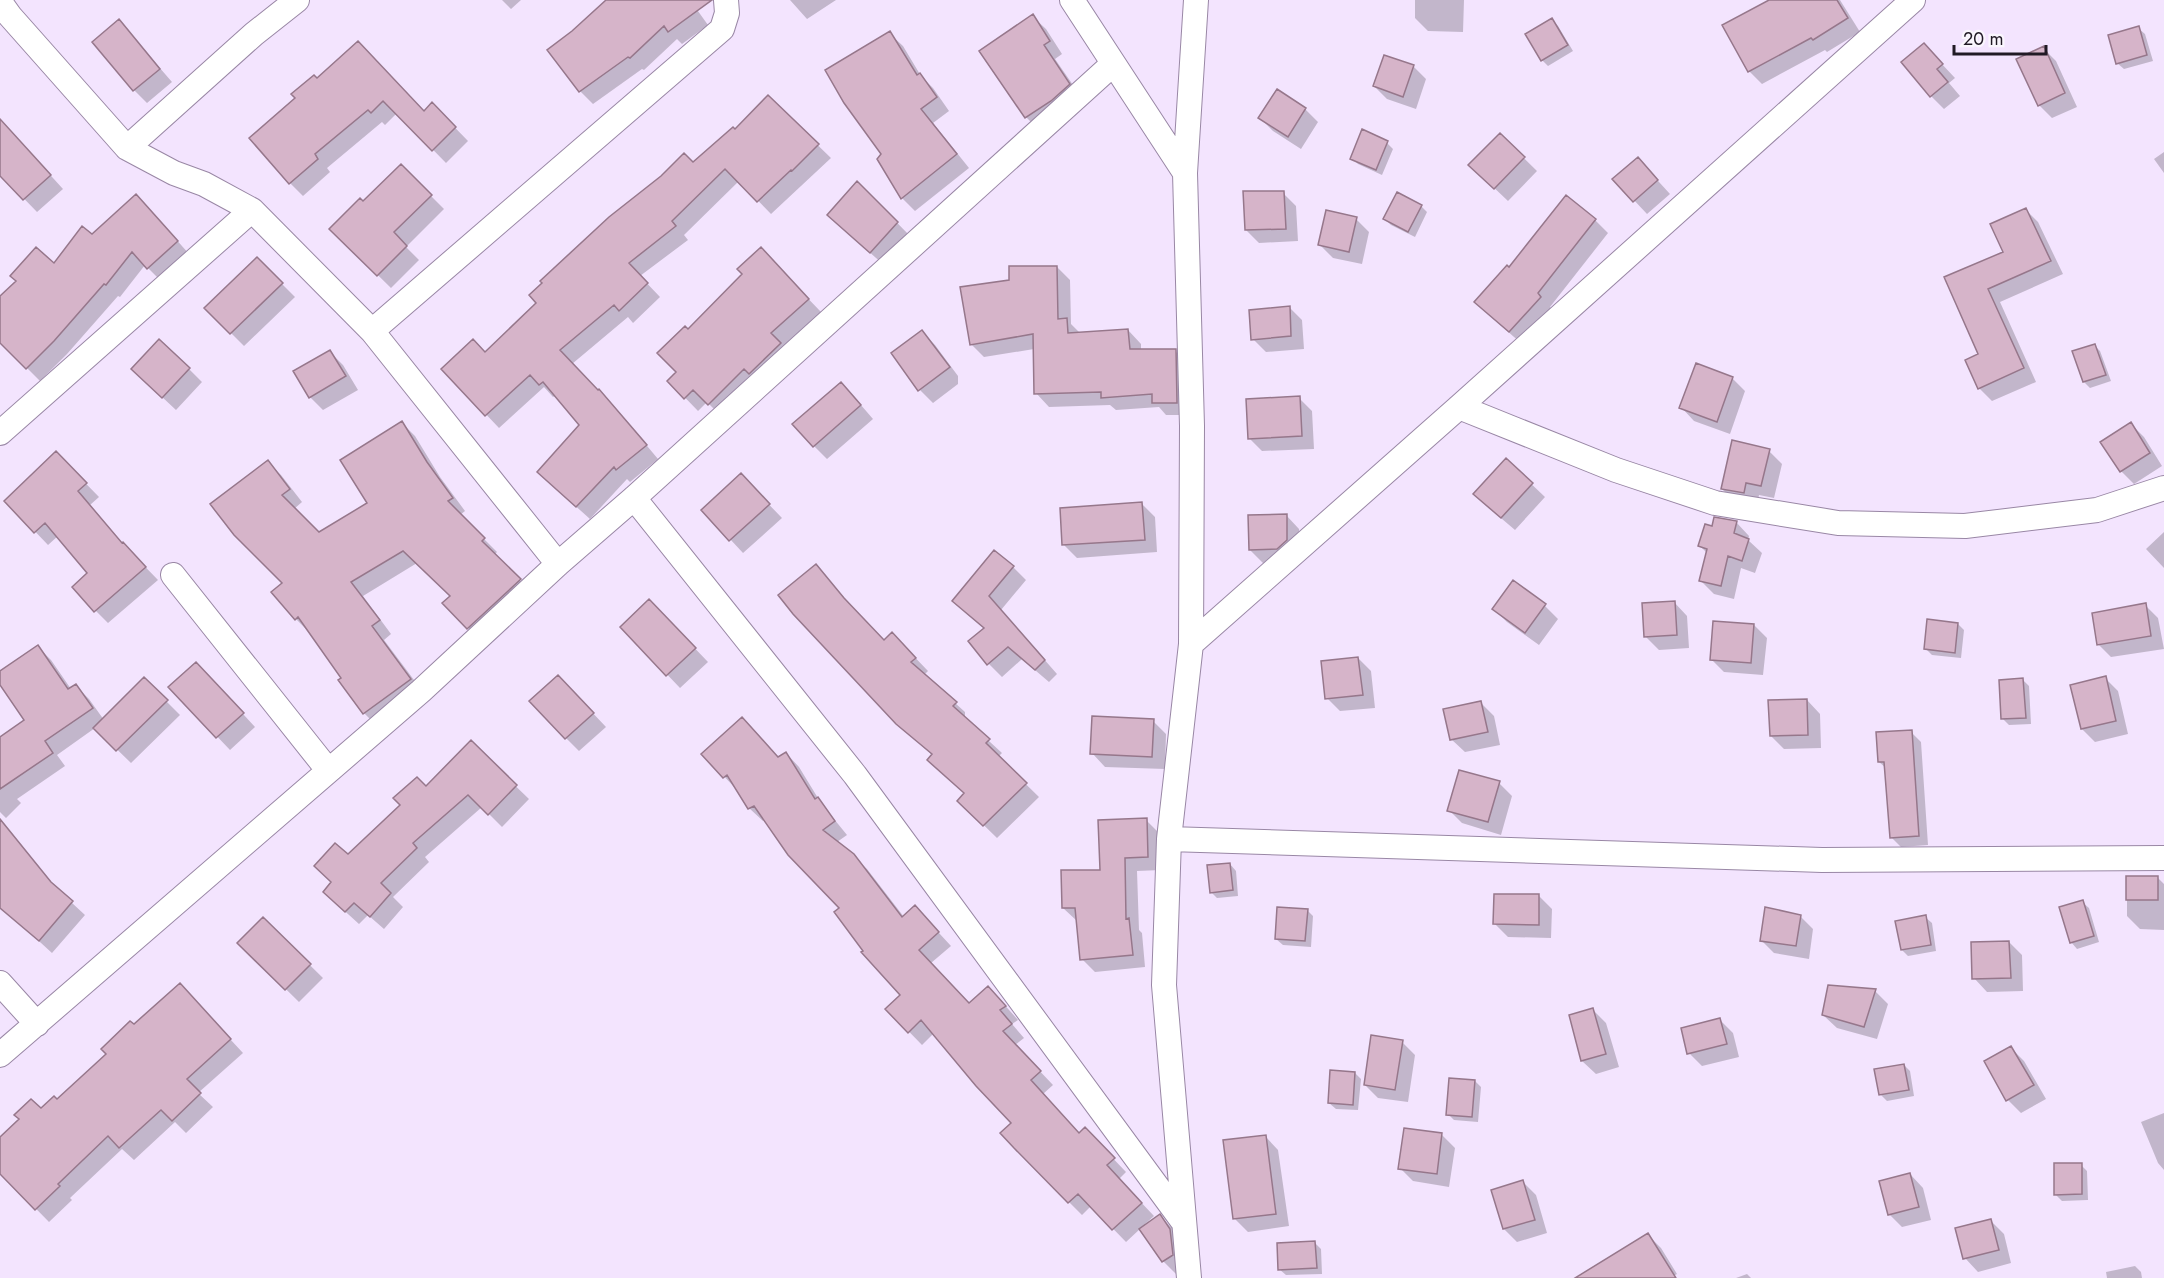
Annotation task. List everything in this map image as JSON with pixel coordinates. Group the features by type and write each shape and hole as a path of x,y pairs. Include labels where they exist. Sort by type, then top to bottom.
{"street":[{"path":"127,148 254,34 297,0"},
{"path":"372,331 722,28 727,13 726,0"},
{"path":"1072,0 1185,173"},
{"path":"1189,1278 1164,985 1169,838 1191,644 1192,426 1185,173 1196,0"},
{"path":"1191,644 1460,407 1913,0"},
{"path":"3,14 127,148 174,173 204,184 252,210 372,331 558,564"},
{"path":"0,1055 421,691 558,564 634,498 1113,64"},
{"path":"0,433 252,210"},
{"path":"1460,407 1616,470 1714,503 1838,523 1965,526 2097,510 2164,488"},
{"path":"634,498 855,775 1184,1223"},
{"path":"173,575 328,770"},
{"path":"1169,838 1822,860 2164,858"},
{"path":"0,982 37,1024"}],"building":[{"path":"606,0 712,0 668,32 664,26 630,58 628,57 579,92 547,50"},
{"path":"1769,0 1837,0 1848,18 1813,40 1811,38 1748,72 1722,25"},
{"path":"1033,14 1050,41 1044,45 1070,84 1051,101 1025,118 979,51"},
{"path":"1552,18 1568,45 1541,61 1525,34"},
{"path":"119,19 160,69 133,91 92,42"},
{"path":"2139,26 2147,55 2116,64 2108,35"},
{"path":"890,31 917,75 920,73 937,97 921,109 957,154 901,199 877,159 881,154 844,103 825,70"},
{"path":"358,41 424,111 432,102 456,127 432,151 383,101 371,113 368,110 315,154 318,159 289,184 249,138 295,98 291,94 314,75 317,78"},
{"path":"1924,43 1943,64 1937,69 1948,82 1930,97 1901,62"},
{"path":"2044,46 2065,93 2038,106 2016,59"},
{"path":"1384,55 1414,65 1403,97 1373,86"},
{"path":"1277,89 1306,108 1288,137 1258,118"},
{"path":"768,95 819,144 757,202 725,169 672,221 676,226 629,263 648,283 619,311 614,305 560,350 599,389 647,445 616,470 614,467 576,507 537,472 579,425 543,382 539,385 530,375 485,416 441,369 473,339 485,352 536,303 529,295 542,283 540,281 609,217 661,176 684,153 693,162 733,127 735,129"},
{"path":"0,119 51,175 23,200 0,176"},
{"path":"1362,129 1388,141 1376,170 1350,159"},
{"path":"1500,133 1525,157 1494,189 1468,165"},
{"path":"1638,157 1658,180 1633,202 1612,179"},
{"path":"401,164 432,195 394,232 407,246 377,276 329,229 360,198 363,201"},
{"path":"857,181 898,222 870,253 827,215"},
{"path":"1243,191 1284,191 1286,229 1245,230"},
{"path":"1397,192 1422,205 1408,232 1383,219"},
{"path":"136,194 178,241 147,269 132,252 106,285 104,284 26,369 0,343 0,296 16,281 10,276 36,247 54,263 82,226 92,234"},
{"path":"1566,195 1596,219 1538,293 1541,297 1509,332 1474,302 1507,265 1509,267"},
{"path":"2026,208 2051,261 1988,289 2024,368 1978,389 1965,360 1978,354 1944,277 2003,252 1990,224"},
{"path":"1326,210 1357,217 1349,252 1318,245"},
{"path":"761,247 809,299 771,333 781,343 749,374 744,369 708,405 693,390 684,399 667,381 676,372 657,353 685,326 688,329 742,274 737,269"},
{"path":"257,257 283,283 230,334 204,308"},
{"path":"1009,266 1057,266 1058,319 1067,318 1068,333 1128,329 1130,349 1176,349 1177,403 1152,403 1152,394 1101,398 1101,392 1034,394 1033,334 970,345 960,287 1009,280"},
{"path":"1290,306 1291,336 1251,340 1249,310"},
{"path":"922,330 950,367 918,391 891,353"},
{"path":"159,339 190,368 162,398 131,369"},
{"path":"2095,344 2106,375 2083,382 2072,351"},
{"path":"330,350 346,376 309,398 293,371"},
{"path":"1696,363 1733,377 1717,422 1679,408"},
{"path":"841,382 861,405 813,447 792,424"},
{"path":"1300,396 1302,436 1248,439 1246,399"},
{"path":"402,421 453,498 448,501 485,538 482,541 521,579 467,629 442,603 450,596 403,551 351,582 380,620 372,626 411,679 363,714 338,680 341,678 298,617 295,620 271,592 282,583 234,535 210,504 268,460 290,489 282,495 319,532 367,503 340,460"},
{"path":"2131,422 2150,453 2120,472 2100,442"},
{"path":"1732,440 1770,449 1761,486 1746,483 1744,493 1721,489"},
{"path":"56,451 87,483 78,491 122,543 146,567 94,612 72,587 87,573 45,523 34,533 4,501"},
{"path":"1506,458 1533,483 1501,518 1473,494"},
{"path":"741,473 770,504 729,541 701,510"},
{"path":"1142,502 1145,540 1062,545 1060,508"},
{"path":"1287,514 1287,540 1277,549 1249,550 1248,515"},
{"path":"1714,517 1737,521 1734,533 1749,539 1742,561 1728,556 1721,586 1699,581 1707,549 1698,546 1705,524 1712,526"},
{"path":"994,550 1014,566 989,596 1045,660 1035,670 1008,647 987,665 968,641 984,628 952,601"},
{"path":"816,564 844,598 884,640 892,632 916,658 911,662 957,702 953,706 990,739 986,743 1027,783 983,826 957,801 964,793 927,760 932,754 896,724 778,595"},
{"path":"1513,580 1546,604 1525,633 1492,609"},
{"path":"649,599 696,648 666,676 620,627"},
{"path":"1675,601 1677,635 1644,637 1642,603"},
{"path":"2146,603 2151,636 2097,645 2092,613"},
{"path":"1927,619 1958,623 1955,653 1924,649"},
{"path":"1713,621 1754,624 1751,663 1710,660"},
{"path":"38,645 68,689 76,684 93,708 45,741 53,753 0,789 0,737 24,720 0,685 0,671"},
{"path":"1358,657 1363,695 1325,699 1321,661"},
{"path":"196,662 244,713 216,738 168,687"},
{"path":"558,675 594,713 565,739 529,701"},
{"path":"2106,676 2116,721 2081,729 2070,685"},
{"path":"144,677 168,700 116,751 93,728"},
{"path":"2023,678 2026,718 2001,719 1999,680"},
{"path":"1807,699 1808,735 1770,736 1768,700"},
{"path":"1481,701 1488,732 1450,740 1443,709"},
{"path":"1092,716 1154,719 1152,757 1090,754"},
{"path":"742,717 778,757 786,752 815,799 818,797 835,821 823,830 854,854 902,917 915,905 939,932 919,950 969,1003 988,986 1006,1006 1000,1010 1012,1024 1003,1031 1041,1071 1031,1080 1079,1133 1085,1127 1115,1158 1107,1165 1142,1203 1112,1230 1078,1194 1068,1203 1000,1133 1011,1123 976,1086 921,1020 908,1033 885,1009 900,995 861,952 863,951 834,912 839,908 788,855 754,806 748,809 727,775 723,778 701,754"},
{"path":"1912,730 1919,836 1890,838 1884,762 1878,762 1876,732"},
{"path":"471,740 517,785 488,815 468,795 413,843 417,848 381,883 391,893 370,917 354,903 345,912 323,892 331,882 314,866 335,843 348,854 400,805 393,798 417,777 426,786"},
{"path":"1459,770 1500,781 1488,822 1447,811"},
{"path":"1147,818 1148,857 1125,858 1126,919 1129,918 1133,955 1080,960 1075,908 1062,908 1061,870 1100,870 1098,820"},
{"path":"0,819 51,882 73,901 39,941 0,908"},
{"path":"1230,863 1233,890 1210,893 1207,865"},
{"path":"2126,876 2158,876 2158,900 2126,900"},
{"path":"1494,894 1539,894 1539,925 1493,924"},
{"path":"2083,900 2094,936 2070,943 2059,907"},
{"path":"1277,907 1308,909 1305,941 1275,939"},
{"path":"1765,907 1801,915 1796,946 1760,941"},
{"path":"1926,915 1931,945 1901,950 1895,921"},
{"path":"263,917 311,964 285,990 237,943"},
{"path":"2009,941 2011,978 1972,979 1971,942"},
{"path":"180,983 231,1039 187,1079 201,1093 172,1121 161,1110 119,1148 108,1136 58,1184 60,1186 35,1210 0,1174 0,1137 19,1119 14,1115 31,1099 41,1108 54,1096 57,1099 106,1054 101,1049 130,1021 134,1024"},
{"path":"1828,985 1876,989 1864,1027 1822,1015"},
{"path":"1593,1008 1606,1054 1581,1061 1569,1015"},
{"path":"1720,1018 1727,1044 1687,1054 1681,1028"},
{"path":"1371,1035 1403,1040 1395,1090 1364,1085"},
{"path":"2011,1046 2034,1085 2006,1101 1984,1061"},
{"path":"1904,1064 1909,1090 1879,1095 1874,1069"},
{"path":"1330,1070 1355,1072 1353,1105 1328,1103"},
{"path":"1449,1078 1475,1080 1472,1117 1446,1115"},
{"path":"1404,1128 1442,1133 1437,1174 1398,1169"},
{"path":"1266,1135 1276,1214 1233,1219 1223,1140"},
{"path":"2054,1163 2082,1163 2082,1194 2054,1195"},
{"path":"1910,1173 1919,1207 1888,1215 1879,1181"},
{"path":"1523,1180 1535,1220 1503,1229 1491,1190"},
{"path":"1160,1214 1170,1229 1173,1255 1162,1262 1139,1229"},
{"path":"1991,1219 1999,1250 1963,1259 1955,1228"},
{"path":"1648,1233 1676,1278 1575,1278"},
{"path":"1315,1241 1317,1268 1278,1270 1277,1243"}]}
